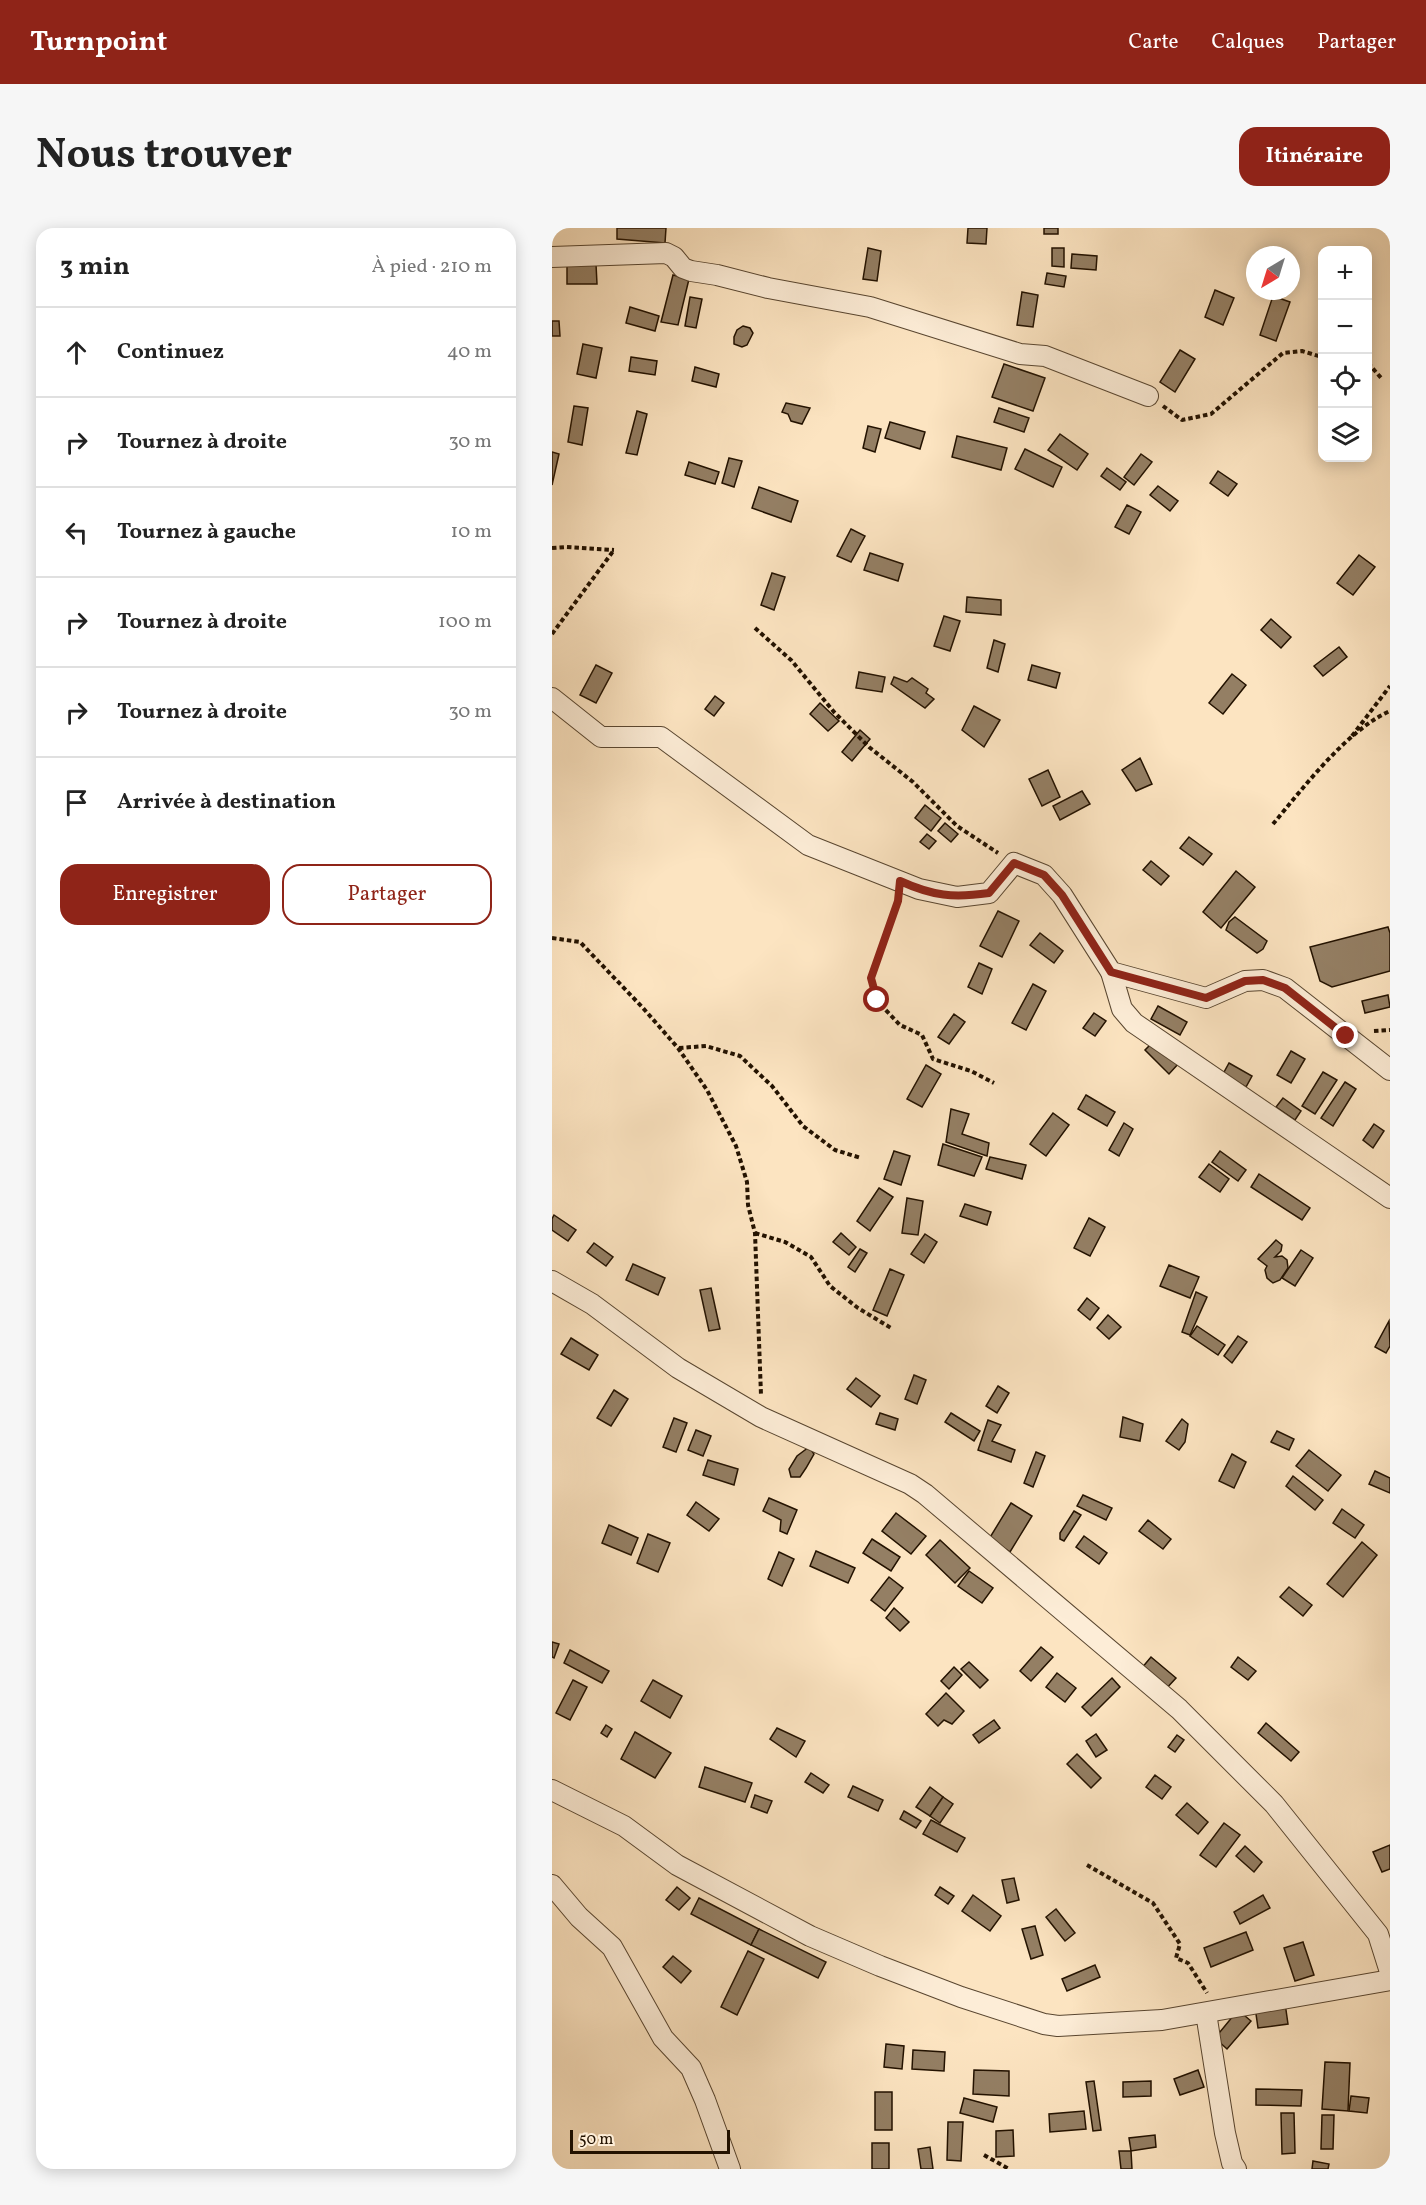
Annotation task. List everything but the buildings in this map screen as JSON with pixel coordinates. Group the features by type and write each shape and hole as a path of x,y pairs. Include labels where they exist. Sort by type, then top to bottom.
{"street":[{"path":"552,257 666,253 674,257 683,268 691,271 870,307 1020,354 1045,356 1148,396"},
{"path":"552,698 601,737 661,737 808,845 919,889 957,897 989,893 1014,863 1044,875 1062,895 1111,972 1122,1009 1134,1023 1390,1198"},
{"path":"1111,972 1206,998 1245,981 1263,980 1285,988 1390,1070"},
{"path":"552,1281 592,1304 678,1368 761,1417 910,1484 925,1494 1179,1709 1281,1813 1378,1934 1390,1972"},
{"path":"552,1790 624,1826 677,1865 810,1936 961,1997 1044,2024 1058,2026 1162,2020 1390,1980"},
{"path":"552,1885 579,1917 612,1947 663,2038 691,2068 730,2169"},
{"path":"1213,2011 1225,2133 1232,2163 1236,2169"}],"path":[{"path":"1148,396 1182,420 1211,414 1282,353 1302,351 1318,356"},
{"path":"1372,368 1382,379"},
{"path":"552,548 614,550 552,634"},
{"path":"755,628 791,660 834,712 869,747 913,782 957,826 1014,863"},
{"path":"1348,741 1390,686"},
{"path":"1274,824 1332,756 1375,717 1390,711"},
{"path":"900,881 898,901 871,978 877,1000 900,1025 922,1035 933,1059 971,1071 994,1083"},
{"path":"552,938 580,942 678,1048 707,1090 736,1146 747,1182 748,1205 755,1233 761,1417"},
{"path":"678,1048 706,1046 740,1056 772,1086 803,1126 835,1150 861,1158"},
{"path":"755,1233 785,1242 811,1257 830,1286 858,1308 891,1328"},
{"path":"1087,1865 1154,1903 1180,1944 1176,1958 1188,1963 1213,2011"},
{"path":"984,2156 1009,2169"}],"route":[{"path":"877,1000 871,978 898,901 900,881 919,889 957,897 989,893 1014,863 1044,875 1062,895 1111,972 1206,998 1245,981 1263,980 1285,988 1346,1036"}]}
